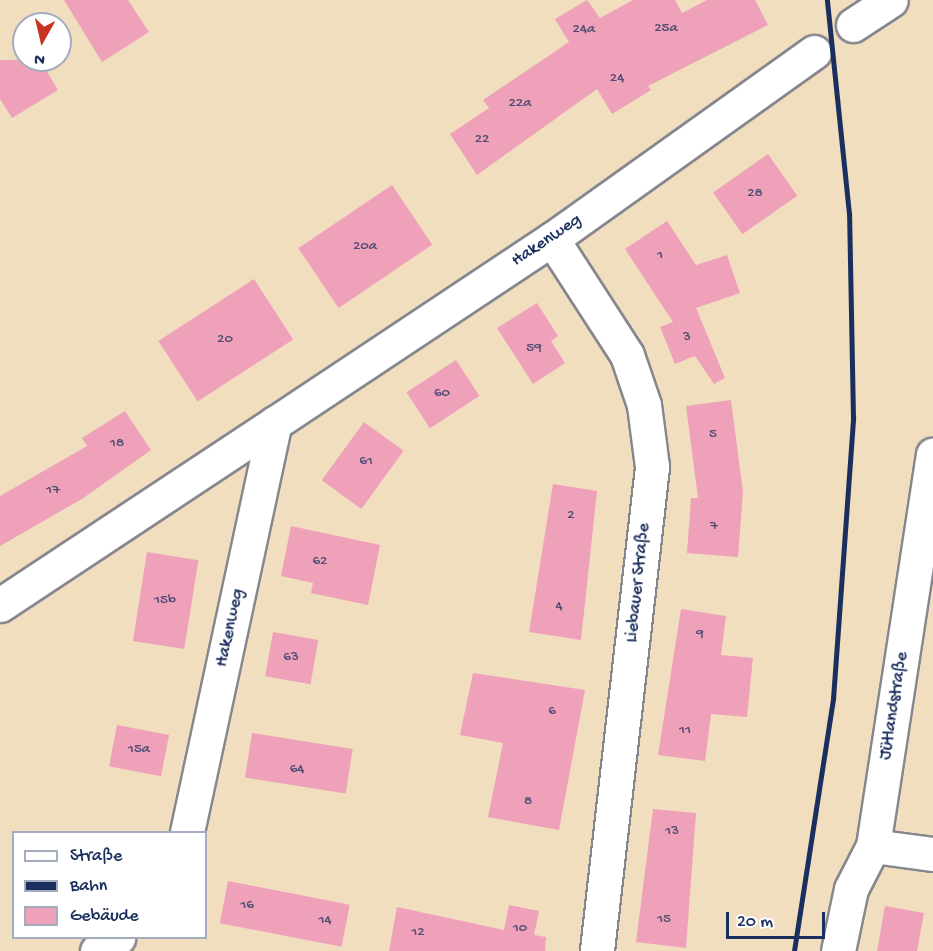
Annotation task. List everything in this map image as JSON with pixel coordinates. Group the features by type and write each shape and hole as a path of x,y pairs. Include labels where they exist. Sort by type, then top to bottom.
{"street":[{"path":"853,25 891,0"},
{"name":"Hakenweg","path":"0,604 552,238 814,52"},
{"name":"Liebauer Straße","path":"552,238 627,355 644,405 652,467 597,951"},
{"name":"Hakenweg","path":"187,831 275,423"},
{"name":"Jütlandstraße","path":"838,951 850,889 873,846 933,455"},
{"path":"873,846 933,854"}],"building":[{"path":"64,0 128,0 149,32 102,62"},
{"path":"587,0 600,18 633,0 675,0 682,13 707,0 755,0 768,25 648,86 651,90 612,114 597,89 477,175 450,134 489,108 483,100 569,42 555,19"},
{"path":"0,60 12,60 12,72 47,72 58,90 12,118 0,99"},
{"path":"768,154 797,196 742,234 713,192"},
{"path":"392,185 432,245 339,308 298,248"},
{"path":"667,221 696,265 727,255 740,293 696,308 725,378 714,384 695,356 675,364 660,327 673,322 625,249"},
{"path":"254,279 293,339 198,401 158,341"},
{"path":"537,303 558,336 551,341 565,363 533,384 497,328"},
{"path":"456,360 479,396 430,428 407,392"},
{"path":"731,400 743,492 738,557 687,553 691,498 698,498 686,406"},
{"path":"125,411 151,450 82,499 0,546 0,496 87,446 82,438"},
{"path":"364,422 404,451 361,509 322,480"},
{"path":"553,484 597,491 581,640 529,632"},
{"path":"291,526 380,545 368,605 311,593 313,583 281,576"},
{"path":"147,552 198,560 184,649 133,641"},
{"path":"681,609 726,616 721,655 753,658 747,717 711,714 705,761 658,755"},
{"path":"273,632 318,640 310,684 265,676"},
{"path":"473,673 585,690 559,830 488,817 503,743 460,735"},
{"path":"117,725 169,735 161,776 109,766"},
{"path":"252,733 353,749 346,793 245,777"},
{"path":"653,809 696,813 686,948 636,942"},
{"path":"228,881 350,905 342,947 220,923"},
{"path":"509,905 539,911 534,935 546,937 545,951 389,951 397,907 504,930"},
{"path":"885,906 924,913 917,951 877,951"}],"railway":[{"path":"794,951 833,699 853,418 849,214 827,0"}]}
